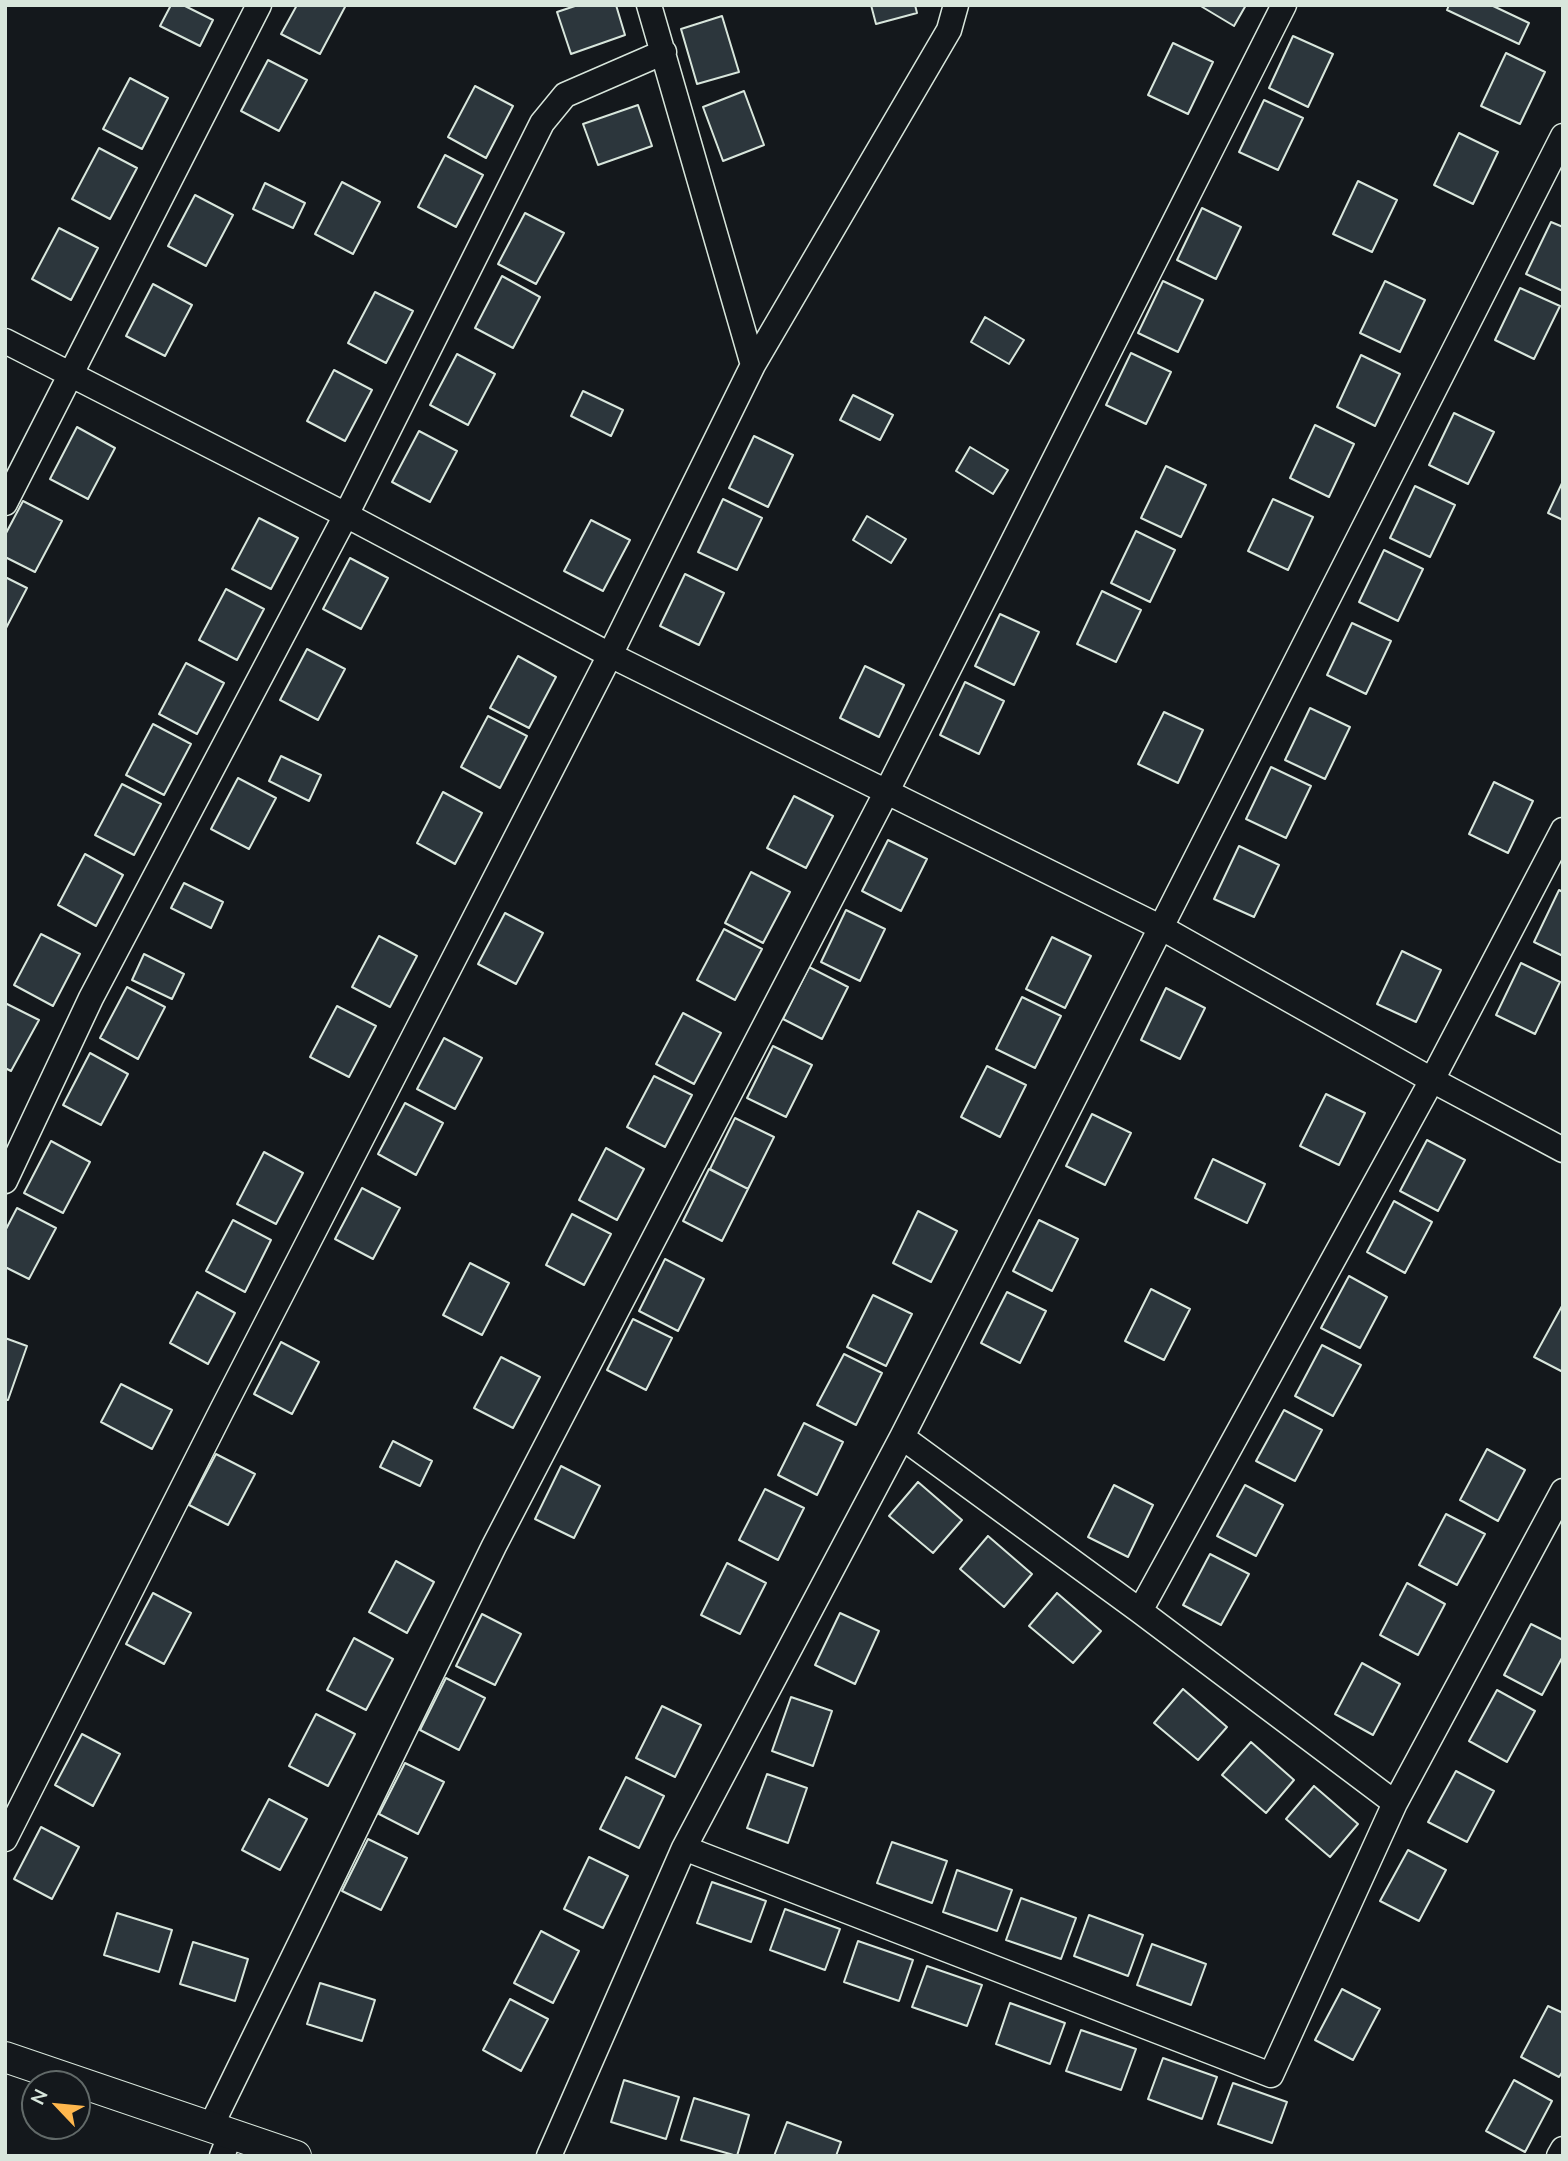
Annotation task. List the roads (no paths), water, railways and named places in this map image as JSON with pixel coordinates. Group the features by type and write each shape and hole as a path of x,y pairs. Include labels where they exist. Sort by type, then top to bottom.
{"street":[{"path":"5,503 259,5"},
{"path":"649,5 753,365"},
{"path":"5,1839 610,655 753,365 949,30 956,5"},
{"path":"221,2138 494,1546 887,791 1284,5"},
{"path":"5,1181 91,998 346,515 542,123 565,95 664,52"},
{"path":"549,2156 684,1848 902,1437 1563,136"},
{"path":"5,341 346,515 610,655 1162,928 1432,1080 1563,1150"},
{"path":"1140,1611 1432,1080 1563,830"},
{"path":"902,1437 1140,1611 1395,1803"},
{"path":"684,1848 1270,2075 1395,1803 1563,1491"},
{"path":"5,2057 221,2138 296,2156"},
{"path":"1559,2156 1563,2149"}]}
